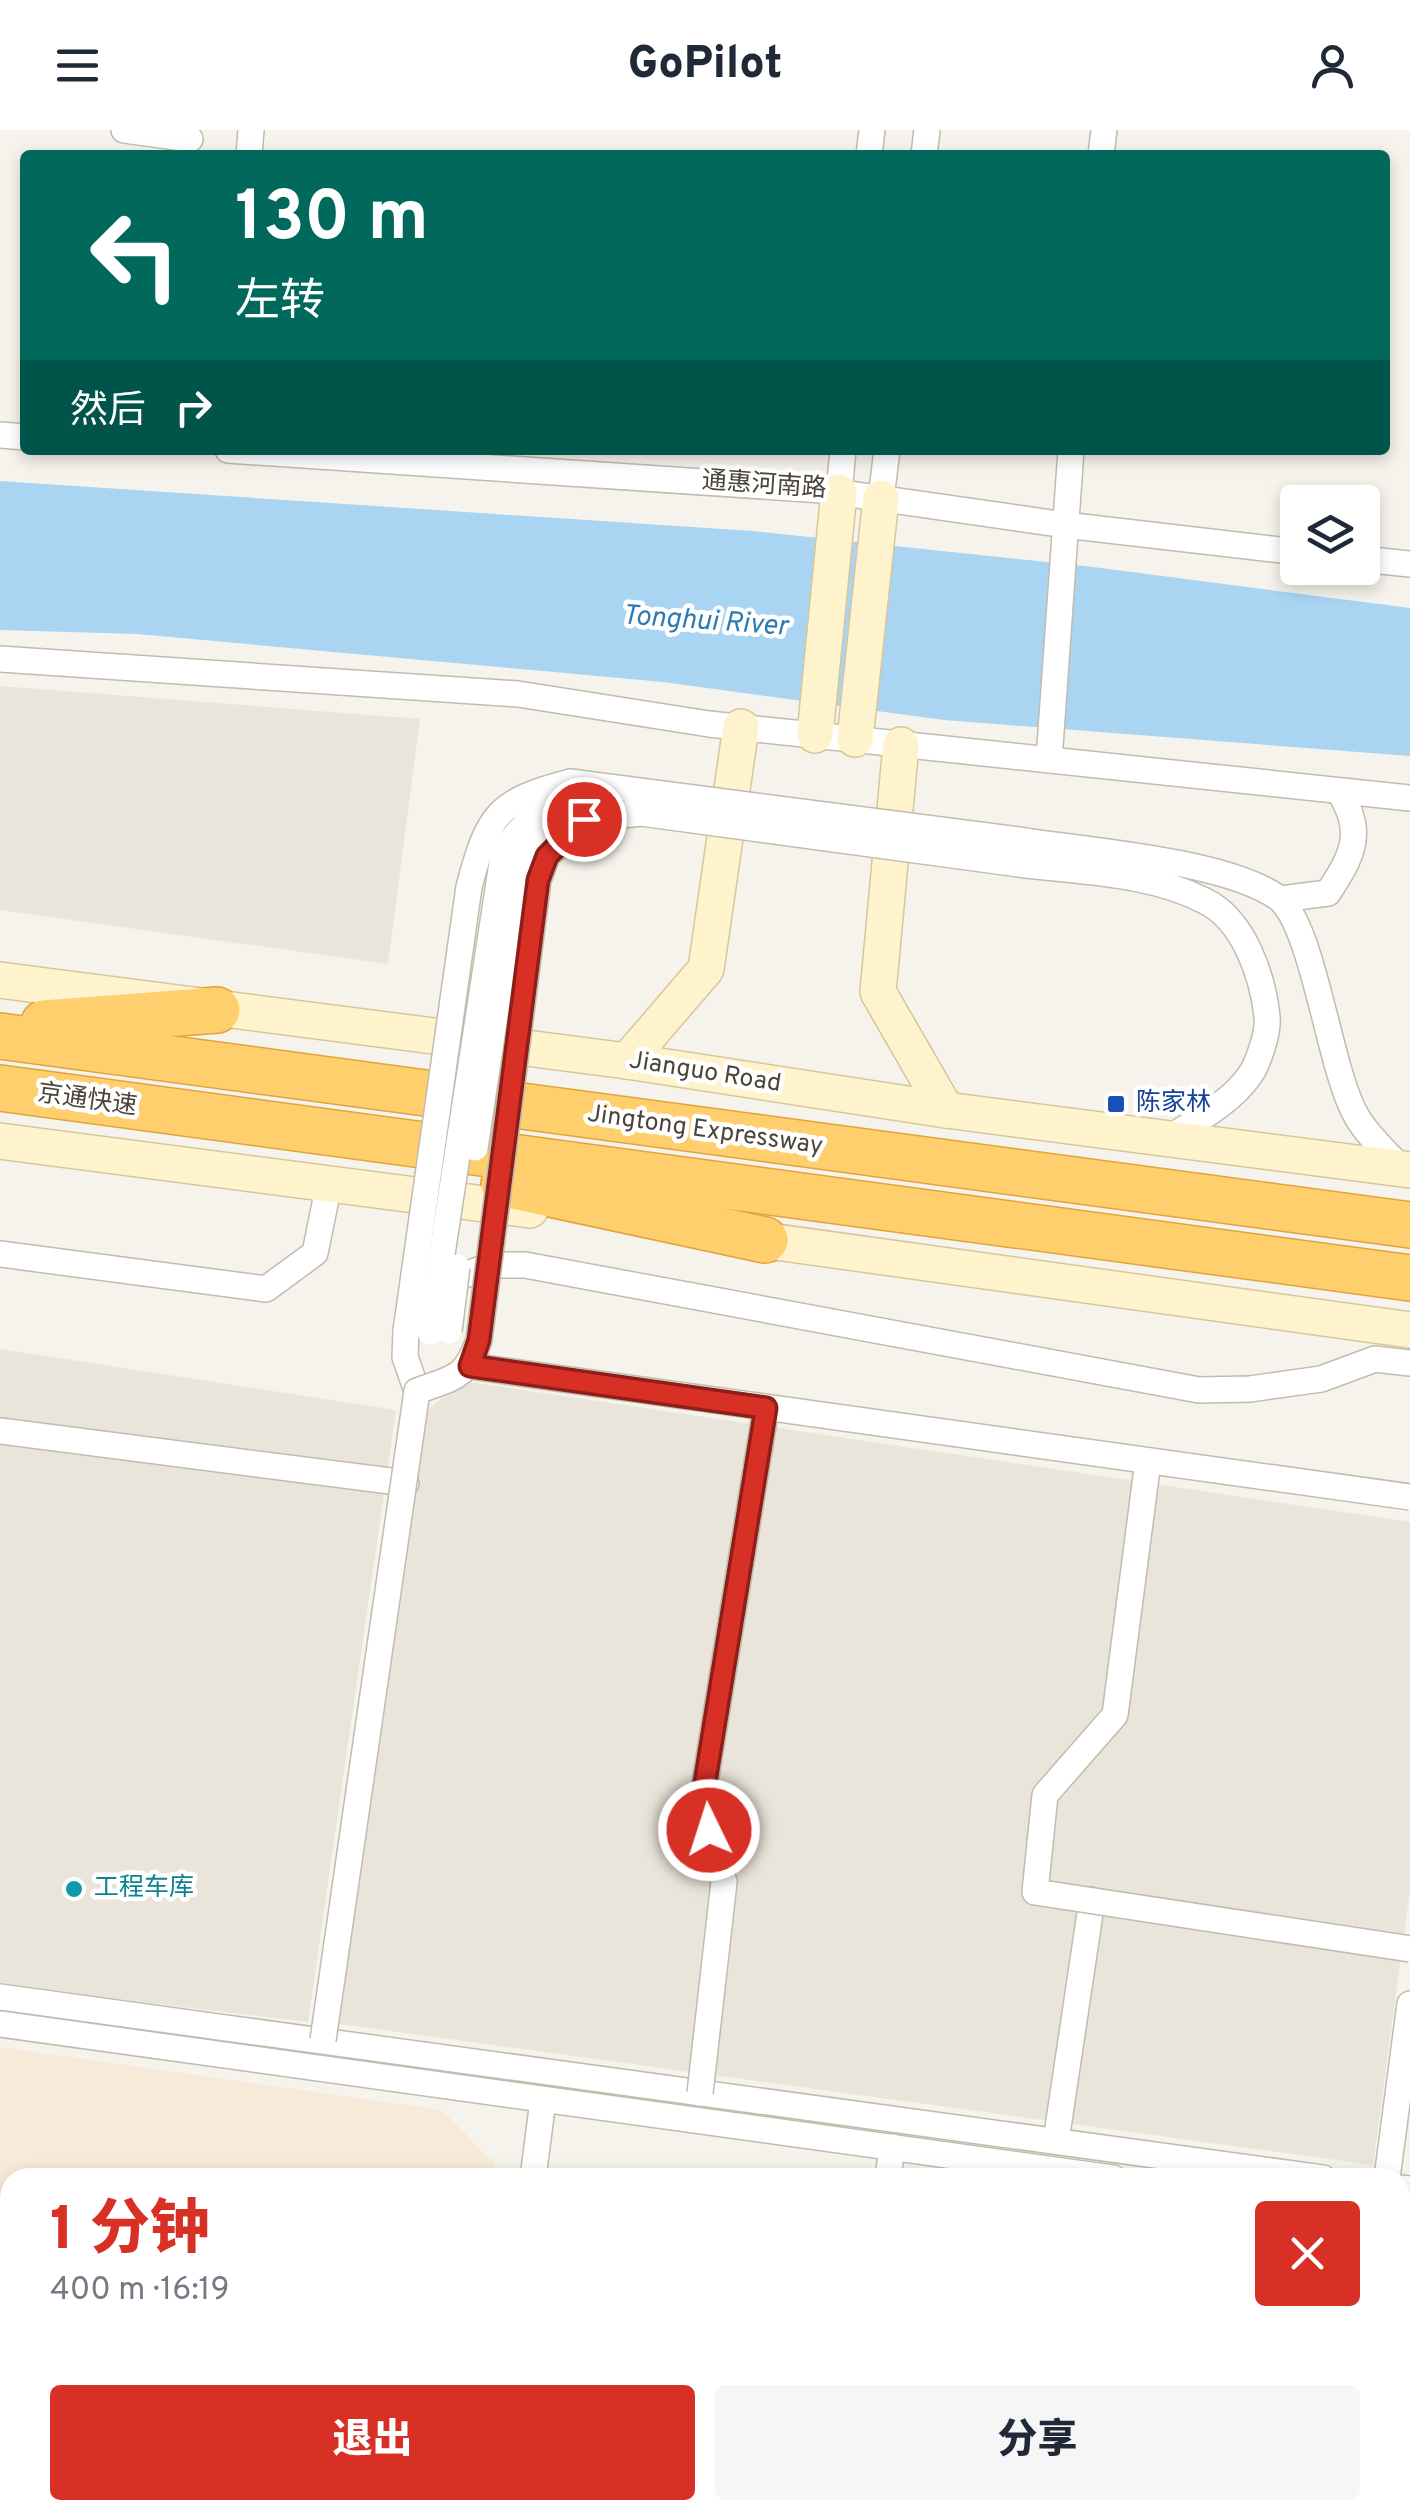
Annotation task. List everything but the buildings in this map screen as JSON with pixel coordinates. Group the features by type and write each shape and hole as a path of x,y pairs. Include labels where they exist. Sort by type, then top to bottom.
{"highway":[{"path":"0,1027 217,1010"},
{"name":"Jingtong Expressway","path":"0,1036 1410,1225"},
{"name":"京通快速","path":"0,1088 174,1113"},
{"path":"174,1113 765,1240"},
{"name":"Jingtong Expressway","path":"174,1113 1410,1278"}],"main road":[{"path":"815,735 839,492"},
{"path":"856,739 881,498"},
{"path":"628,1061 706,968 741,727"},
{"path":"901,745 878,992 946,1110"},
{"name":"Jianguo Road","path":"0,980 628,1061 946,1110 1406,1170"},
{"path":"0,1141 765,1240 1410,1330"}],"street":[{"path":"124,130 190,139"},
{"name":"通惠河南路","path":"301,455 839,492 1065,525 1280,550"},
{"path":"839,492 843,455"},
{"path":"881,498 886,455"},
{"path":"1049,760 1071,455"},
{"path":"1380,561 1410,564"},
{"path":"0,660 518,694 741,727 1410,798"},
{"path":"428,1332 470,887 480,844 504,807 532,792 570,782 1022,852 1163,882 1210,903 1240,934 1256,968 1268,1022 1252,1074 1217,1107 1166,1140"},
{"path":"1281,900 1328,893 1352,856 1354,814 1339,790"},
{"path":"323,2040 417,1391 404,1357 428,1332 456,1278 513,894 522,865 534,847 584,819 641,813 1210,870 1252,884 1281,900 1302,939 1356,1118 1406,1170"},
{"path":"470,1366 479,1340 538,880 547,856 584,819"},
{"path":"0,1254 266,1290 314,1253 329,1184"},
{"path":"456,1278 492,1265 525,1265 1198,1390 1250,1389 1321,1380 1375,1359 1410,1362"},
{"path":"417,1391 470,1366 1410,1497"},
{"path":"700,2093 724,1882 701,1807 766,1408"},
{"path":"0,1431 406,1482"},
{"path":"1148,1461 1116,1714 1045,1794 1035,1892 1410,1949"},
{"path":"1056,2141 1092,1900"},
{"path":"0,1997 1250,2168"},
{"path":"1388,2168 1410,2004"},
{"path":"0,2024 1039,2168"},
{"path":"534,2168 543,2100"},
{"path":"889,2168 892,2148"}],"shaded area":[{"path":"0,686 420,719 388,964 0,910"},
{"path":"0,1349 396,1410 308,2022 0,1985"},
{"path":"463,1381 1410,1522 1410,1890 1373,2165 332,2023 426,1411"},
{"path":"0,2047 442,2110 495,2164 495,2168 0,2168"}],"water":[{"name":"Tonghui River","path":"0,481 752,531 1093,567 1410,608 1410,756 944,720 663,682 137,634 0,630"}],"place":[{"name":"陈家林","path":"1116,1104"},
{"name":"工程车库","path":"74,1889"}],"route":[{"path":"584,819 547,856 538,880 479,1340 470,1366 766,1408 701,1807 709,1830"}]}
